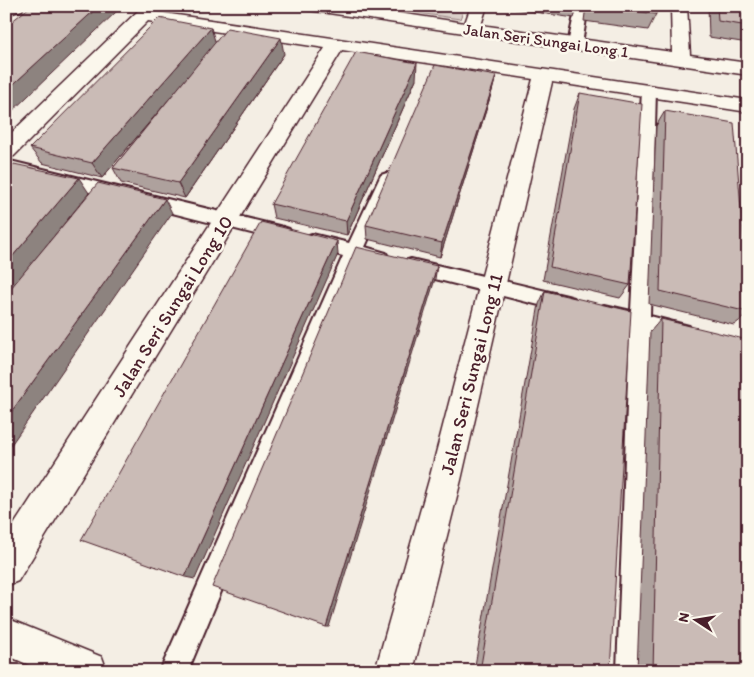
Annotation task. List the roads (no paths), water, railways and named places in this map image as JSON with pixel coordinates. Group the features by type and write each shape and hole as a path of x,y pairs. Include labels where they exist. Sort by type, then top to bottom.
{"street":[{"path":"6,10 16,6"},
{"name":"Jalan Seri Sungai Long 1","path":"315,6 748,69"},
{"path":"471,29 479,6"},
{"path":"679,6 681,59"},
{"path":"6,151 149,11 241,29 337,43 438,68 544,75 748,106"},
{"name":"Jalan Seri Sungai Long 10","path":"6,569 337,43"},
{"name":"Jalan Seri Sungai Long 11","path":"394,671 445,480 544,75"},
{"path":"6,636 88,671"}],"lane":[{"path":"575,44 582,6"},
{"path":"228,45 241,29"},
{"path":"631,671 640,321 649,90"},
{"path":"174,671 354,251 394,164"},
{"path":"6,166 703,337"},
{"path":"96,206 121,175"}]}
